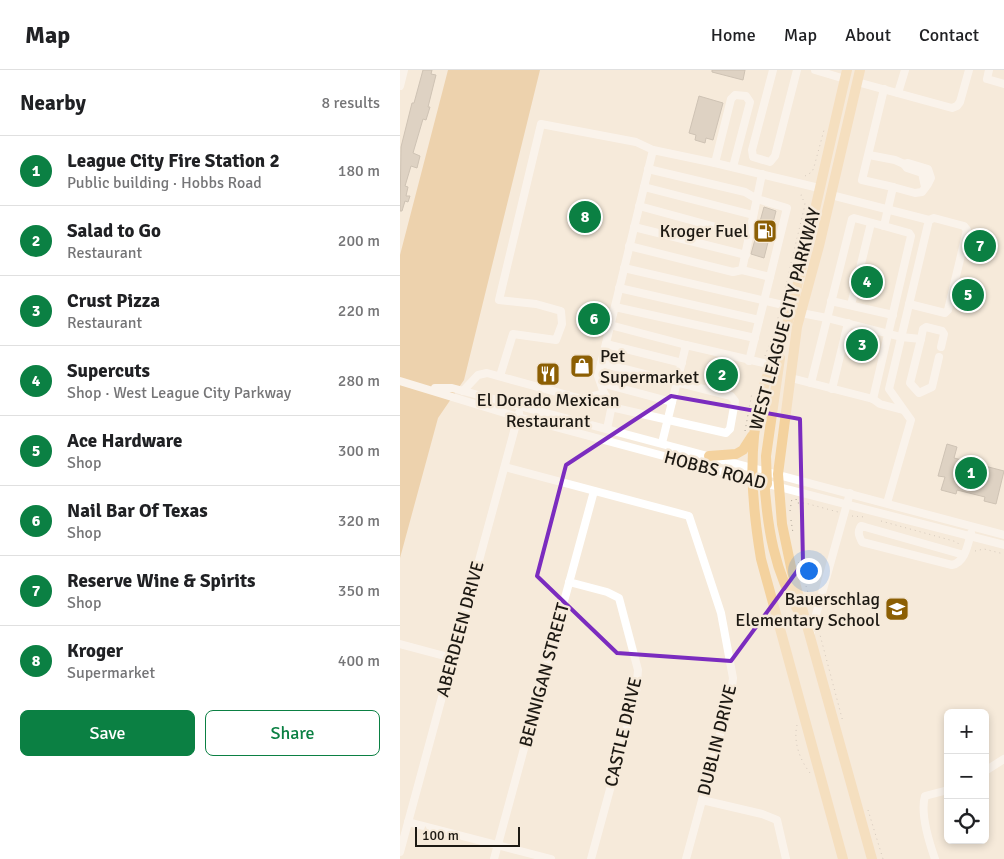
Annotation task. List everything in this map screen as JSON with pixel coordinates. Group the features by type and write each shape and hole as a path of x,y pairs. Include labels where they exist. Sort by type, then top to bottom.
{"main road":[{"name":"WEST LEAGUE CITY PARKWAY","path":"843,859 760,559 754,516 752,467 756,416 762,391 794,311 831,195 860,70"},
{"path":"846,74 857,82"},
{"name":"WEST LEAGUE CITY PARKWAY","path":"846,74 819,188 794,311 797,327 778,474 782,524 792,572 872,859"},
{"path":"819,188 831,195"},
{"path":"794,311 779,362 766,456 765,484 768,528 775,560 791,599 809,633"},
{"path":"709,456 736,454 743,450 754,433"}],"street":[{"path":"400,86 404,70"},
{"path":"770,162 753,157 752,150 773,70"},
{"path":"742,270 757,199 764,175 775,156 797,70"},
{"path":"814,70 846,74"},
{"path":"898,93 905,70"},
{"path":"857,82 952,108 960,102 969,70"},
{"path":"989,70 987,79 1004,84"},
{"path":"869,155 895,160 904,164 907,168 922,173 925,187 922,192 915,193 862,180 884,89"},
{"path":"715,163 731,99 738,94 746,96 750,102 733,167"},
{"path":"500,376 513,334 556,340 562,324 561,311 536,304 499,300 542,124 636,142 653,150 819,188"},
{"path":"607,429 612,405 604,393 598,376 653,150"},
{"path":"648,169 745,192 757,199 787,208 749,361"},
{"path":"884,226 893,187"},
{"path":"644,188 754,215"},
{"path":"831,195 929,220 934,218 964,226 967,230 948,310 944,313 909,304"},
{"path":"639,206 749,236"},
{"path":"811,383 852,219 854,218 909,233 911,236 872,399"},
{"path":"887,503 911,420 889,389 929,220"},
{"path":"851,305 871,223"},
{"path":"634,227 746,255"},
{"path":"629,246 733,272 742,270 770,277"},
{"path":"624,268 764,301 794,311 888,334 921,340"},
{"path":"619,288 759,320"},
{"path":"831,300 893,315"},
{"path":"614,307 754,338"},
{"path":"832,389 848,323"},
{"path":"610,325 686,345 709,349 749,361 772,365"},
{"path":"939,357 932,386 919,393 910,383 923,329 926,327 942,331 944,334 941,346"},
{"path":"606,344 682,362"},
{"path":"662,443 686,345"},
{"path":"601,363 677,382 733,398 735,401 728,433 611,407"},
{"path":"463,391 478,374 487,373 582,399 604,393"},
{"path":"790,378 872,399 880,404 904,410"},
{"name":"HOBBS ROAD","path":"400,381 518,417 765,484 1004,545"},
{"path":"601,383 672,402"},
{"name":"HOBBS ROAD","path":"428,389 452,388 1004,535"},
{"name":"ABERDEEN DRIVE","path":"400,852 520,406"},
{"name":"DUBLIN DRIVE","path":"505,467 689,516 722,613 733,678 731,694 686,859"},
{"name":"BENNIGAN STREET","path":"494,859 594,491"},
{"path":"809,633 815,618 850,493"},
{"path":"965,552 861,526 858,530 858,536 862,542 952,565 960,562 965,552 973,526"},
{"name":"CASTLE DRIVE","path":"570,582 607,592 619,598 638,670 636,694 591,859"},
{"path":"400,644 452,658"},
{"path":"989,769 1002,761 1004,771"},
{"path":"935,859 930,846 922,806 925,796 944,791"},
{"path":"702,800 762,814 777,820 786,859"},
{"path":"408,822 551,859"}],"path":[{"path":"793,534 790,515 792,498 795,498 797,503 805,503 844,514 872,519"},
{"path":"880,521 956,542 965,552 984,549 1004,554"},
{"path":"799,561 811,604"},
{"path":"815,618 844,723"},
{"path":"866,804 883,859"}],"highlighted area":[{"path":"671,396 800,419 803,563 731,661 617,653 537,576 566,465"}],"shaded area":[{"path":"448,70 540,70 464,380 438,418 400,558 400,255"}],"building":[{"path":"423,70 432,70 431,74 436,75 428,107 430,107 426,120 423,119 413,153 420,156 417,168 411,166 405,186 408,187 406,196 410,196 408,202 405,201 402,211 400,211 401,147 412,103 414,103"},
{"path":"712,70 745,70 743,80 712,72"},
{"path":"699,96 723,103 713,140 706,138 705,143 695,140 696,135 689,133"},
{"path":"764,207 776,211 764,258 751,254"},
{"path":"947,444 957,447 954,458 1004,471 996,504 984,501 985,497 957,490 956,494 941,490 945,477 938,476"}],"place":[{"name":"Kroger","path":"585,217"},
{"name":"Kroger Fuel","path":"765,231"},
{"name":"Reserve Wine & Spirits","path":"980,246"},
{"name":"Supercuts","path":"867,282"},
{"name":"Ace Hardware","path":"968,295"},
{"name":"Nail Bar Of Texas","path":"594,319"},
{"name":"Crust Pizza","path":"862,345"},
{"name":"Pet Supermarket","path":"582,366"},
{"name":"El Dorado Mexican Restaurant","path":"548,374"},
{"name":"Salad to Go","path":"722,375"},
{"name":"League City Fire Station 2","path":"971,473"},
{"name":"Bauerschlag Elementary School","path":"897,609"}]}
